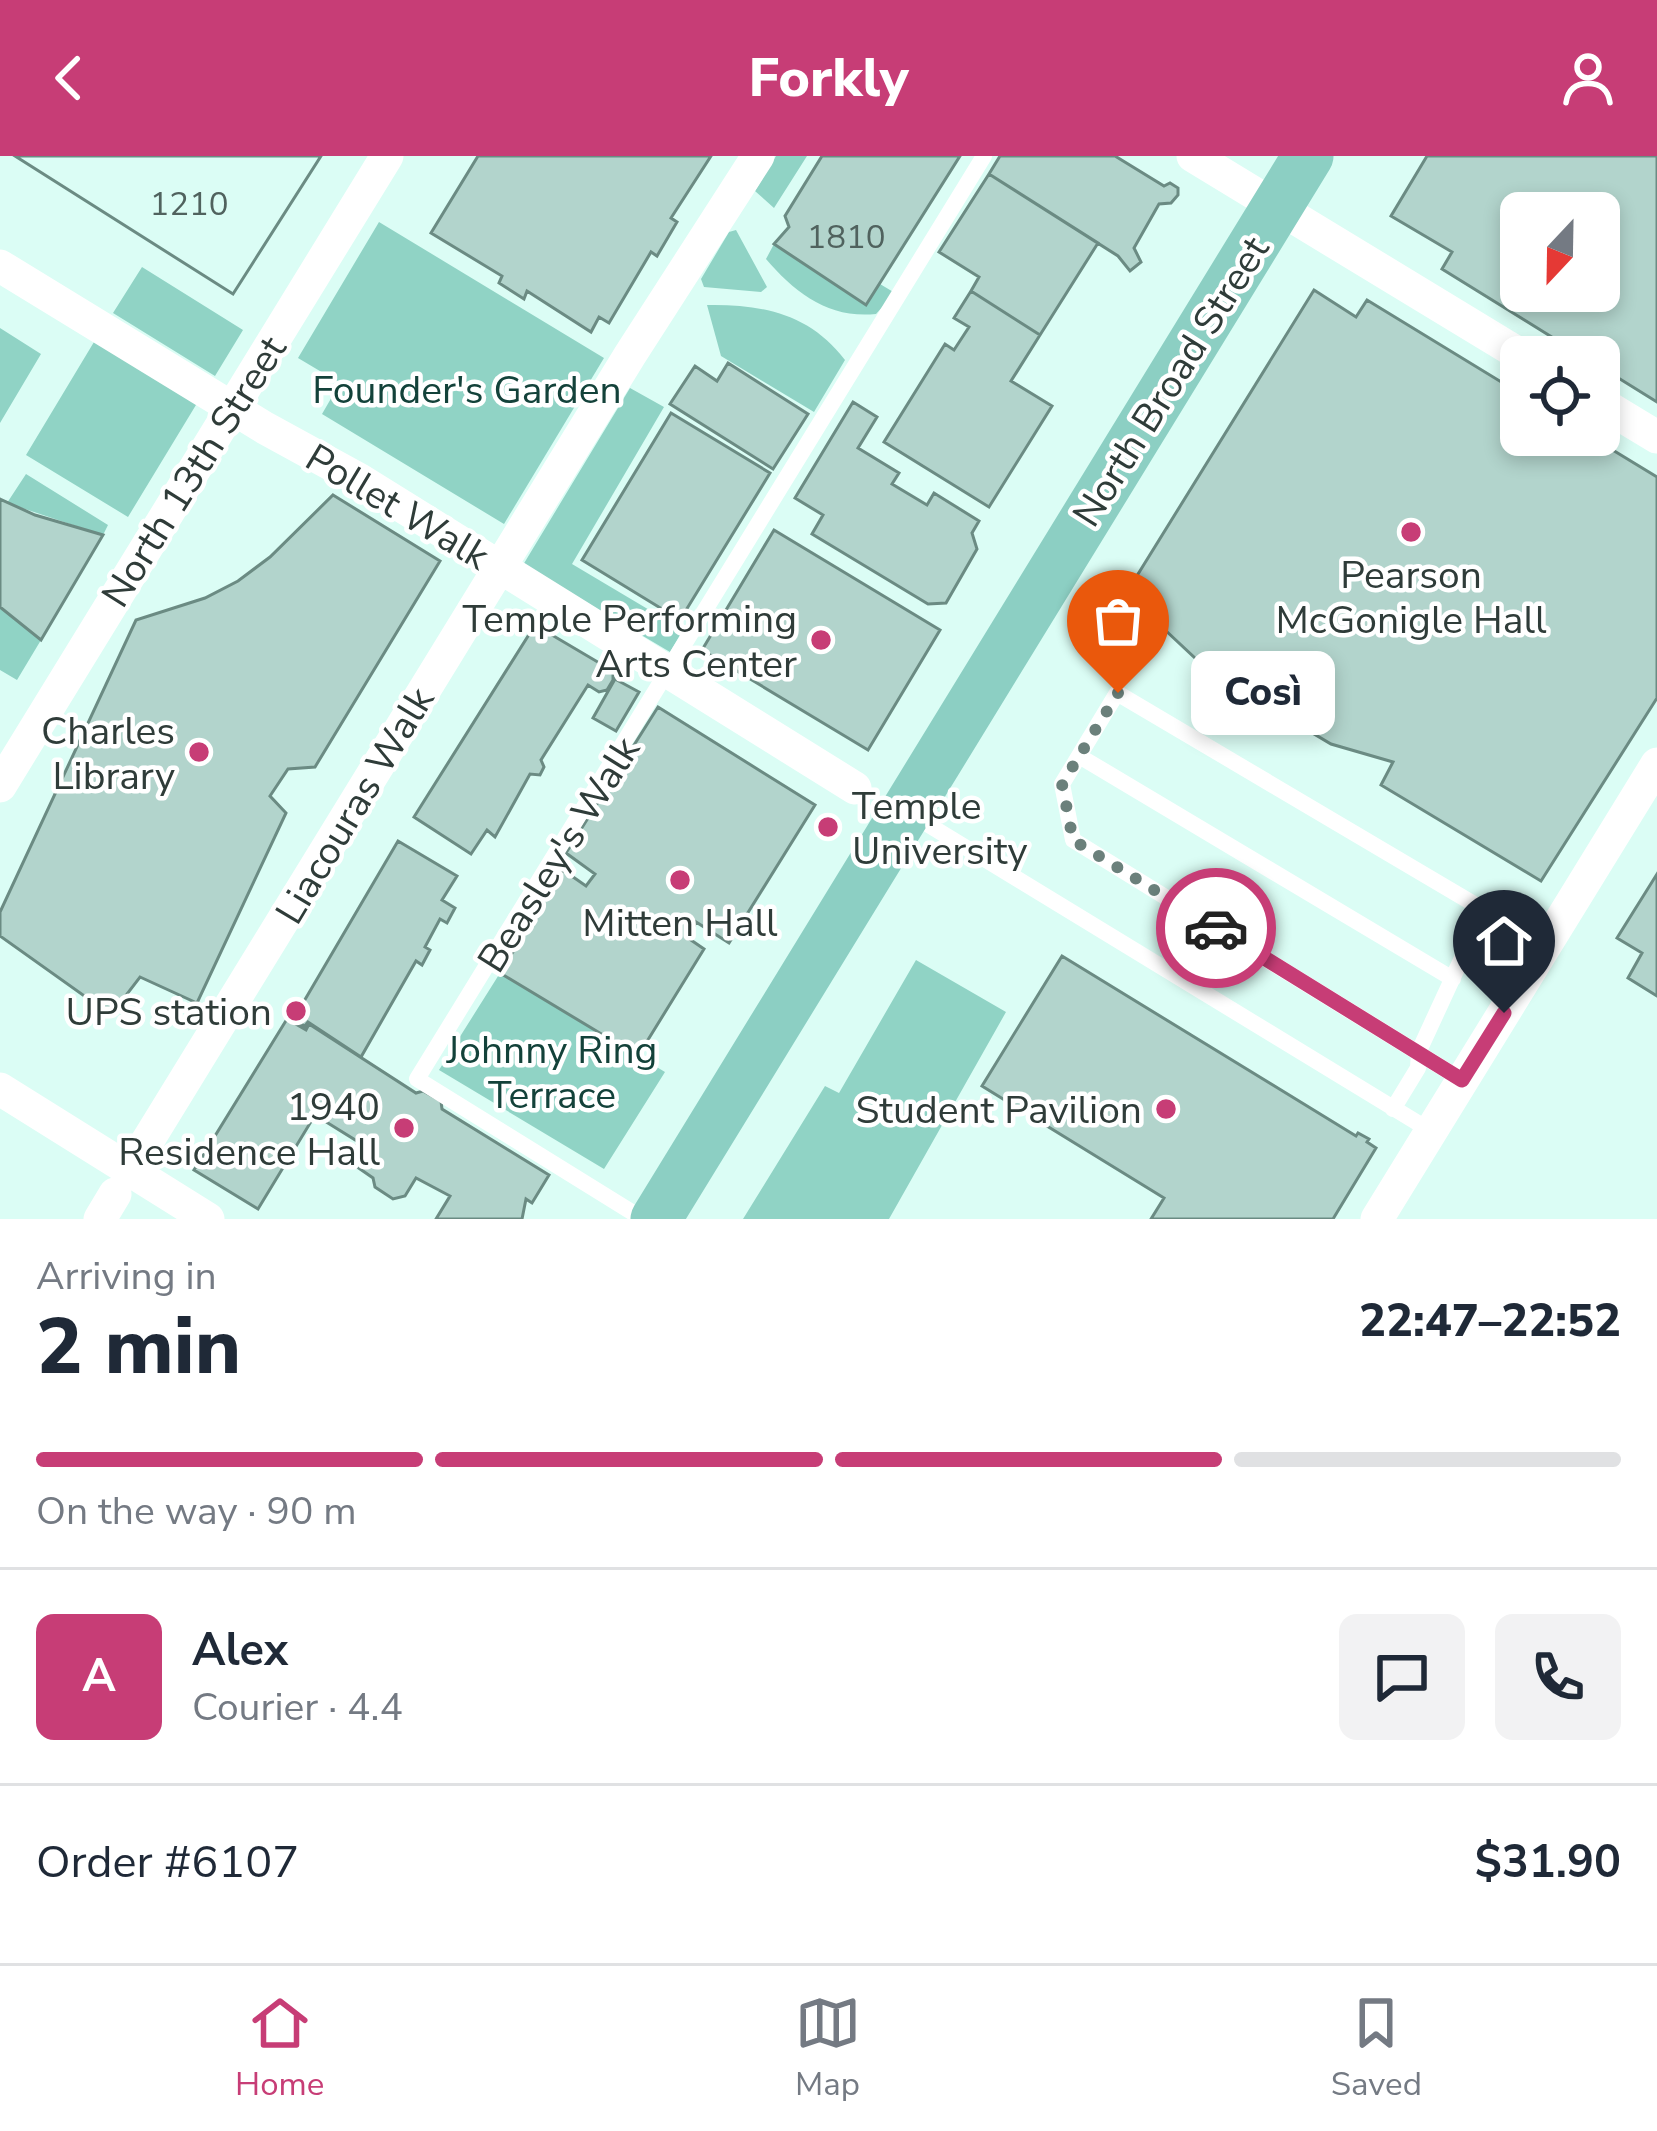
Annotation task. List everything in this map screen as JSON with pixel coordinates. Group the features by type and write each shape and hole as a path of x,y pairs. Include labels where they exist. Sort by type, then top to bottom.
{"main road":[{"name":"North Broad Street","path":"656,1219 1308,156"}],"street":[{"name":"North 13th Street","path":"0,786 387,156"},
{"name":"Liacouras Walk","path":"142,1150 758,156"},
{"path":"1193,156 1500,343"},
{"name":"Pollet Walk","path":"0,266 501,566 855,788"},
{"path":"1620,415 1657,437"},
{"path":"1377,1219 1657,764"},
{"path":"0,1089 208,1219"}],"lane":[{"name":"Beasley's Walk","path":"643,1219 417,1079 985,156"},
{"path":"1462,1080 1073,840 1062,784 1078,756 1118,693 1545,946"},
{"path":"1078,756 1453,979"},
{"path":"906,811 1431,1131"},
{"path":"1394,1109 1418,1068 1419,1052 1484,910"}],"green space":[{"path":"776,156 807,156 774,208 755,191"},
{"name":"Founder's Garden","path":"379,222 604,358 504,524 322,414 340,383 298,358"},
{"path":"736,230 767,287 761,292 704,287 701,279 729,232"},
{"path":"774,244 865,305 880,284 895,293 876,314 828,308 801,293 766,259"},
{"path":"142,267 243,330 215,376 113,313"},
{"path":"707,305 784,315 831,344 845,360 814,412 721,356"},
{"path":"0,328 41,354 0,423"},
{"path":"97,337 199,400 128,517 26,455"},
{"path":"630,388 664,407 572,564 683,630 670,652 523,565"},
{"path":"26,474 108,525 103,535 7,503"},
{"path":"0,607 41,640 17,680 0,670"},
{"path":"916,960 1006,1012 889,1219 743,1219 825,1086 839,1093"},
{"name":"Johnny Ring Terrace","path":"500,973 665,1072 604,1169 439,1070"}],"building":[{"path":"15,156 321,156 233,294"},
{"path":"15,156 321,156 233,294"},
{"path":"478,156 711,156 671,218 677,222 657,256 651,252 609,323 599,317 591,332 527,291 524,299 499,283 502,276 431,233"},
{"path":"822,156 960,156 866,305 774,244 789,227 785,216"},
{"path":"1000,156 1115,156 1164,186 1170,183 1178,188 1178,195 1171,203 1159,204 1134,248 1141,262 1130,271 1118,256 989,174"},
{"path":"1427,156 1657,156 1657,402 1620,379 1620,336 1550,336 1511,312 1620,312 1620,192 1500,192 1500,305 1442,269 1452,252 1391,216"},
{"path":"989,174 1098,243 1040,335 971,291 979,277 939,252"},
{"name":"Pearson McGonigle Hall","path":"1314,290 1356,317 1367,300 1500,381 1500,456 1620,454 1657,477 1657,698 1541,881 1381,785 1393,762 1331,744 1210,672 1148,614 1154,602 1130,587"},
{"path":"971,291 1040,335 1011,381 1052,406 989,507 884,442 945,344 954,350 969,327 954,318"},
{"path":"728,363 808,414 773,469 670,404 695,366 717,381"},
{"path":"853,402 877,417 858,448 899,473 892,484 927,505 934,493 979,521 972,533 977,549 946,603 928,604 812,534 823,515 795,498"},
{"path":"671,413 770,473 680,620 582,560"},
{"name":"Charles Library","path":"333,495 440,561 315,767 288,769 270,796 286,813 197,1003 140,977 111,1015 0,936 0,912 136,620 205,598 238,581 270,557"},
{"path":"0,499 103,535 41,640 0,607"},
{"name":"Temple Performing Arts Center","path":"774,530 940,630 868,750 702,650"},
{"path":"535,625 613,671 613,680 607,690 599,692 588,685 541,760 540,775 530,774 495,837 487,830 471,854 414,817"},
{"path":"615,679 639,692 616,731 593,718"},
{"name":"Mitten Hall","path":"658,707 815,805 729,943 696,922 688,938 704,949 638,1056 500,973 563,870 586,886 595,874 566,853"},
{"path":"398,841 457,876 442,900 455,908 447,923 440,919 425,947 430,950 422,965 416,961 361,1057 308,1022 305,1026 293,1020"},
{"path":"1657,874 1657,996 1628,978 1642,953 1617,938"},
{"name":"Student Pavilion","path":"1062,956 1356,1136 1369,1139 1376,1148 1333,1219 1151,1219 1164,1198 982,1086"},
{"name":"1940 Residence Hall","path":"287,1019 306,1030 309,1024 416,1093 423,1091 441,1101 442,1109 549,1175 532,1203 526,1199 522,1219 436,1219 450,1196 416,1178 405,1196 393,1199 350,1162 347,1153 360,1143 315,1115 258,1209 194,1170"}],"way so far":[{"path":"1118,693 1062,784 1073,840 1216,928"}],"place":[{"name":"Pearson McGonigle Hall","path":"1411,532"},
{"name":"Temple Performing Arts Center","path":"821,640"},
{"name":"Così","path":"1118,693"},
{"name":"Charles Library","path":"199,752"},
{"name":"Temple University","path":"828,827"},
{"name":"Mitten Hall","path":"680,880"},
{"name":"UPS station","path":"296,1011"},
{"name":"Student Pavilion","path":"1166,1109"},
{"name":"1940 Residence Hall","path":"404,1128"}],"route":[{"path":"1216,928 1462,1080 1504,1013"}]}
